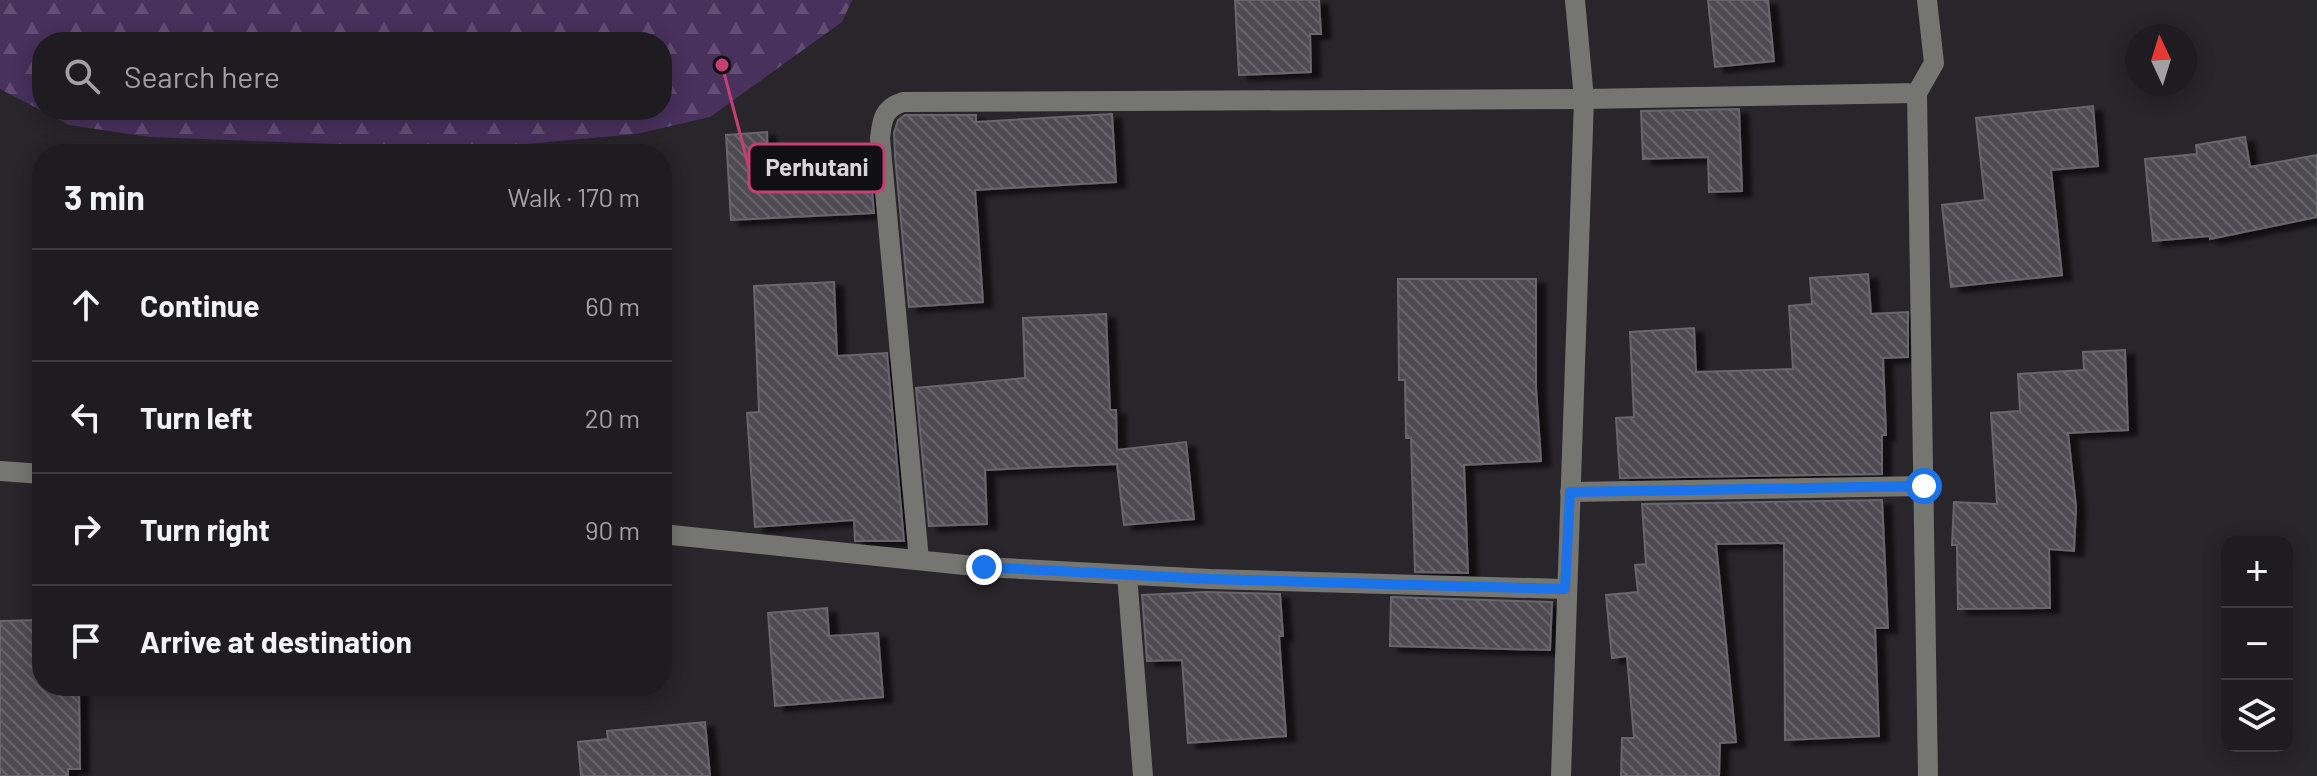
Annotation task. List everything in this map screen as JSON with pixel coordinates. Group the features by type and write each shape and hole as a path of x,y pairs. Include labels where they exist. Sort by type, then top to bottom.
{"street":[{"path":"1561,776 1584,99 1575,0"},
{"path":"1927,0 1934,63 1917,93 1928,776"},
{"path":"919,560 880,138 883,115 892,105 903,102 1032,100 1584,99 1917,93"},
{"path":"0,471 32,473"},
{"path":"1570,492 1924,486"},
{"path":"672,535 919,560 1127,575 1565,589"},
{"path":"1127,575 1143,776"}],"green space":[{"path":"0,0 852,0 842,22 710,117 636,134 526,144 337,144 149,137 69,125 59,120 672,120 672,32 32,32 32,106 0,89"}],"building":[{"path":"1235,0 1319,0 1321,34 1310,34 1311,72 1239,75"},
{"path":"1708,0 1768,0 1774,61 1715,67"},
{"path":"2093,106 2098,166 2051,170 2062,275 1951,287 1942,205 1985,200 1976,118"},
{"path":"1739,109 1742,191 1709,192 1708,157 1643,159 1641,111"},
{"path":"1112,114 1116,182 975,190 983,302 909,307 895,156 894,133 898,120 905,115 976,115 976,122"},
{"path":"767,132 768,163 869,157 874,213 731,220 726,135"},
{"path":"2245,137 2250,167 2317,155 2317,217 2210,239 2210,236 2153,241 2145,159 2197,154 2196,145"},
{"path":"1868,274 1871,314 1908,312 1908,357 1883,358 1886,435 1882,435 1882,474 1620,478 1616,418 1634,417 1630,332 1694,328 1696,372 1793,369 1789,306 1812,304 1810,278"},
{"path":"1398,279 1536,279 1536,388 1541,461 1464,465 1468,573 1415,572 1411,438 1406,438 1405,380 1399,380"},
{"path":"834,282 837,356 887,353 904,541 855,541 854,520 755,527 747,413 759,412 754,286"},
{"path":"1106,314 1110,410 1116,410 1117,450 1186,442 1194,519 1124,525 1117,464 985,470 987,524 929,526 916,388 1025,378 1023,318"},
{"path":"2125,350 2128,430 2068,433 2076,507 2074,551 2049,549 2050,608 1958,609 1957,545 1952,545 1954,502 1997,504 1991,413 2020,411 2018,374 2084,370 2083,352"},
{"path":"1882,500 1888,628 1875,628 1879,736 1785,740 1784,543 1716,544 1736,742 1720,743 1719,776 1621,776 1622,738 1634,738 1627,656 1612,658 1606,595 1638,592 1635,565 1646,564 1642,504"},
{"path":"1206,592 1280,594 1283,636 1279,636 1286,736 1188,743 1182,660 1147,661 1142,595"},
{"path":"1391,597 1552,602 1550,650 1390,646"},
{"path":"827,608 829,636 878,633 883,697 775,706 768,613"},
{"path":"32,620 32,696 79,696 80,769 68,769 68,776 0,776 0,621"},
{"path":"705,722 710,776 581,776 578,742 608,739 607,731"}],"place":[{"name":"Perhutani","path":"722,65"}],"route":[{"path":"984,567 1210,579 1565,589 1570,492 1924,486"}]}
